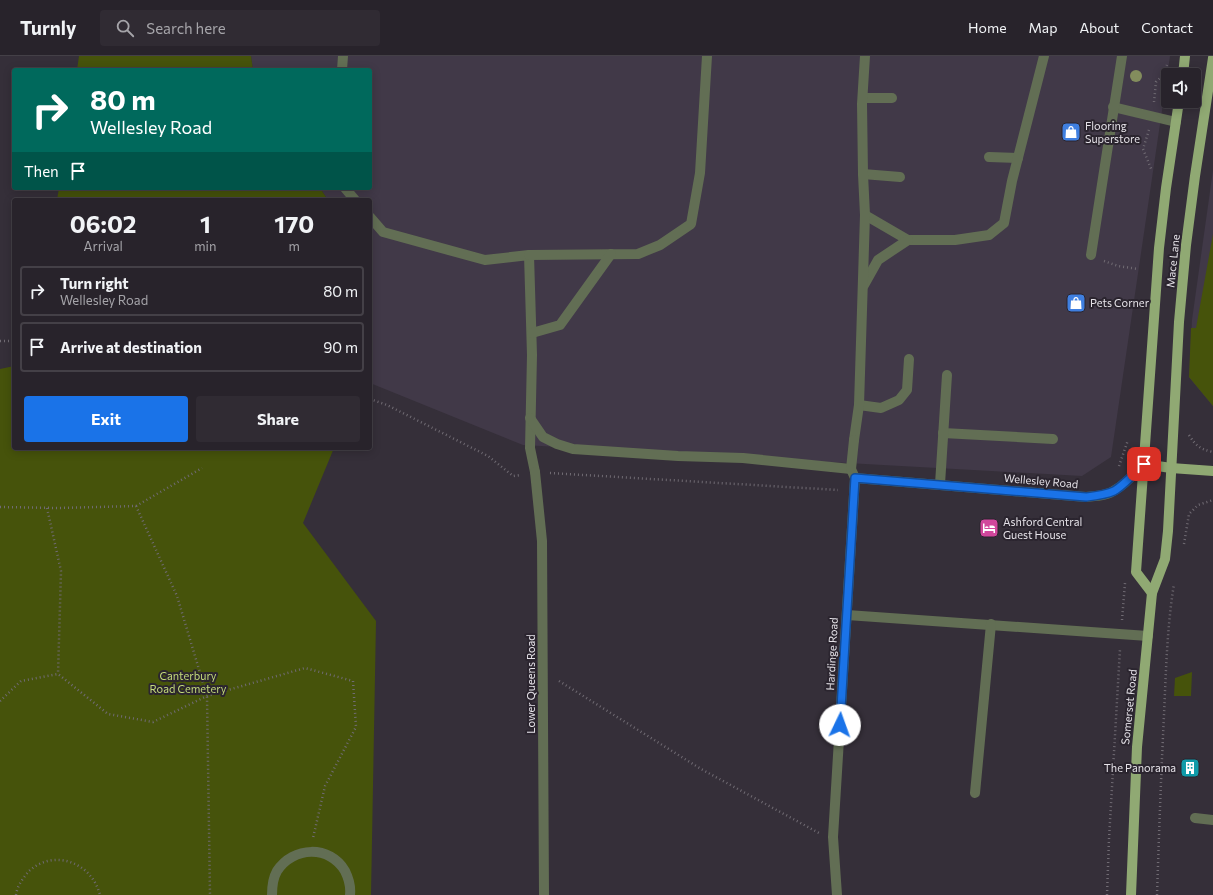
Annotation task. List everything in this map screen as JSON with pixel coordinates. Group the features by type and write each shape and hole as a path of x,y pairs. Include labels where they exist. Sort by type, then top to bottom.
{"main road":[{"path":"1183,68 1185,56"},
{"name":"Mace Lane","path":"1170,468 1179,322 1186,245 1213,58"},
{"name":"Mace Lane","path":"1144,464 1160,248 1178,108"},
{"path":"1152,593 1136,572 1144,464 1170,468 1213,471"},
{"name":"Somerset Road","path":"1131,895 1137,747 1152,593 1165,559 1168,531 1170,468"}],"street":[{"path":"342,68 343,56"},
{"path":"372,219 383,232 485,260 529,255 638,254 660,246 679,234 691,224 700,172 707,56"},
{"name":"Hardinge Road","path":"837,895 834,837 854,491 854,440 860,405 865,215 863,174 863,98 865,56"},
{"path":"865,215 908,240 954,240 989,235 1004,222 1018,158 1044,56"},
{"path":"1091,255 1122,56"},
{"path":"863,98 892,98"},
{"path":"1113,107 1176,122"},
{"path":"990,156 1018,158"},
{"path":"863,174 900,177"},
{"path":"347,190 354,198"},
{"path":"863,287 878,260 908,240"},
{"path":"532,333 560,325 611,254"},
{"name":"Lower Queens Road","path":"529,255 532,333 530,448 535,472 542,541 544,895"},
{"path":"860,405 881,408 899,400 907,390 909,359"},
{"path":"940,484 947,374"},
{"name":"Wellesley Road","path":"530,418 543,437 557,444 573,449 678,456 743,458 853,474 940,484 1075,496 1099,496 1114,491 1144,464"},
{"path":"943,433 1054,439"},
{"path":"847,615 1148,636"},
{"path":"975,793 991,624"},
{"path":"1195,818 1213,820"},
{"path":"272,895 272,884 277,872 285,861 296,854 309,851 322,853 333,858 342,867 348,878 350,895"}],"path":[{"path":"1153,117 1156,82 1163,75 1169,60"},
{"path":"1091,255 1118,266 1138,269"},
{"path":"0,341 12,341"},
{"path":"372,400 387,405 488,456 513,476 535,472 854,491"},
{"path":"0,507 47,508 136,506 202,468"},
{"path":"1184,547 1189,514 1198,505 1213,500"},
{"path":"136,506 177,596 207,696 210,895"},
{"path":"47,508 61,571 58,674"},
{"path":"1157,895 1167,653 1174,581"},
{"path":"1107,895 1110,817 1125,583"},
{"path":"0,701 21,681 58,674 108,714 153,722 207,696 305,668 354,681 356,727 325,786 309,851"},
{"path":"543,671 701,769 815,832 834,837"},
{"path":"16,895 16,890 23,877 34,867 48,861 63,860 77,865 89,874 97,886 100,895"}],"shaded area":[{"path":"251,56 1170,56 1168,68 1161,68 1161,108 1162,108 1111,457 1082,476 523,445 372,384 372,198 327,198 321,190 372,190 372,68 253,68"},
{"path":"1213,170 1213,406 1189,377 1192,320"}],"green space":[{"path":"79,56 251,56 253,68 77,68"},
{"path":"59,190 321,190 327,198 57,198"},
{"path":"1213,234 1213,406 1189,377 1191,328 1196,328"},
{"name":"Canterbury Road Cemetery","path":"12,366 12,450 333,450 303,523 376,621 371,895 0,895 0,369"},
{"path":"1192,672 1191,696 1174,696 1175,678"}],"place":[{"name":"Flooring Superstore","path":"1071,132"},
{"name":"Pets Corner","path":"1076,303"},
{"name":"Ashford Central Guest House","path":"989,528"},
{"name":"The Panorama","path":"1190,768"}],"route":[{"path":"840,725 855,478 1086,497 1099,496 1114,491 1144,464"}]}
